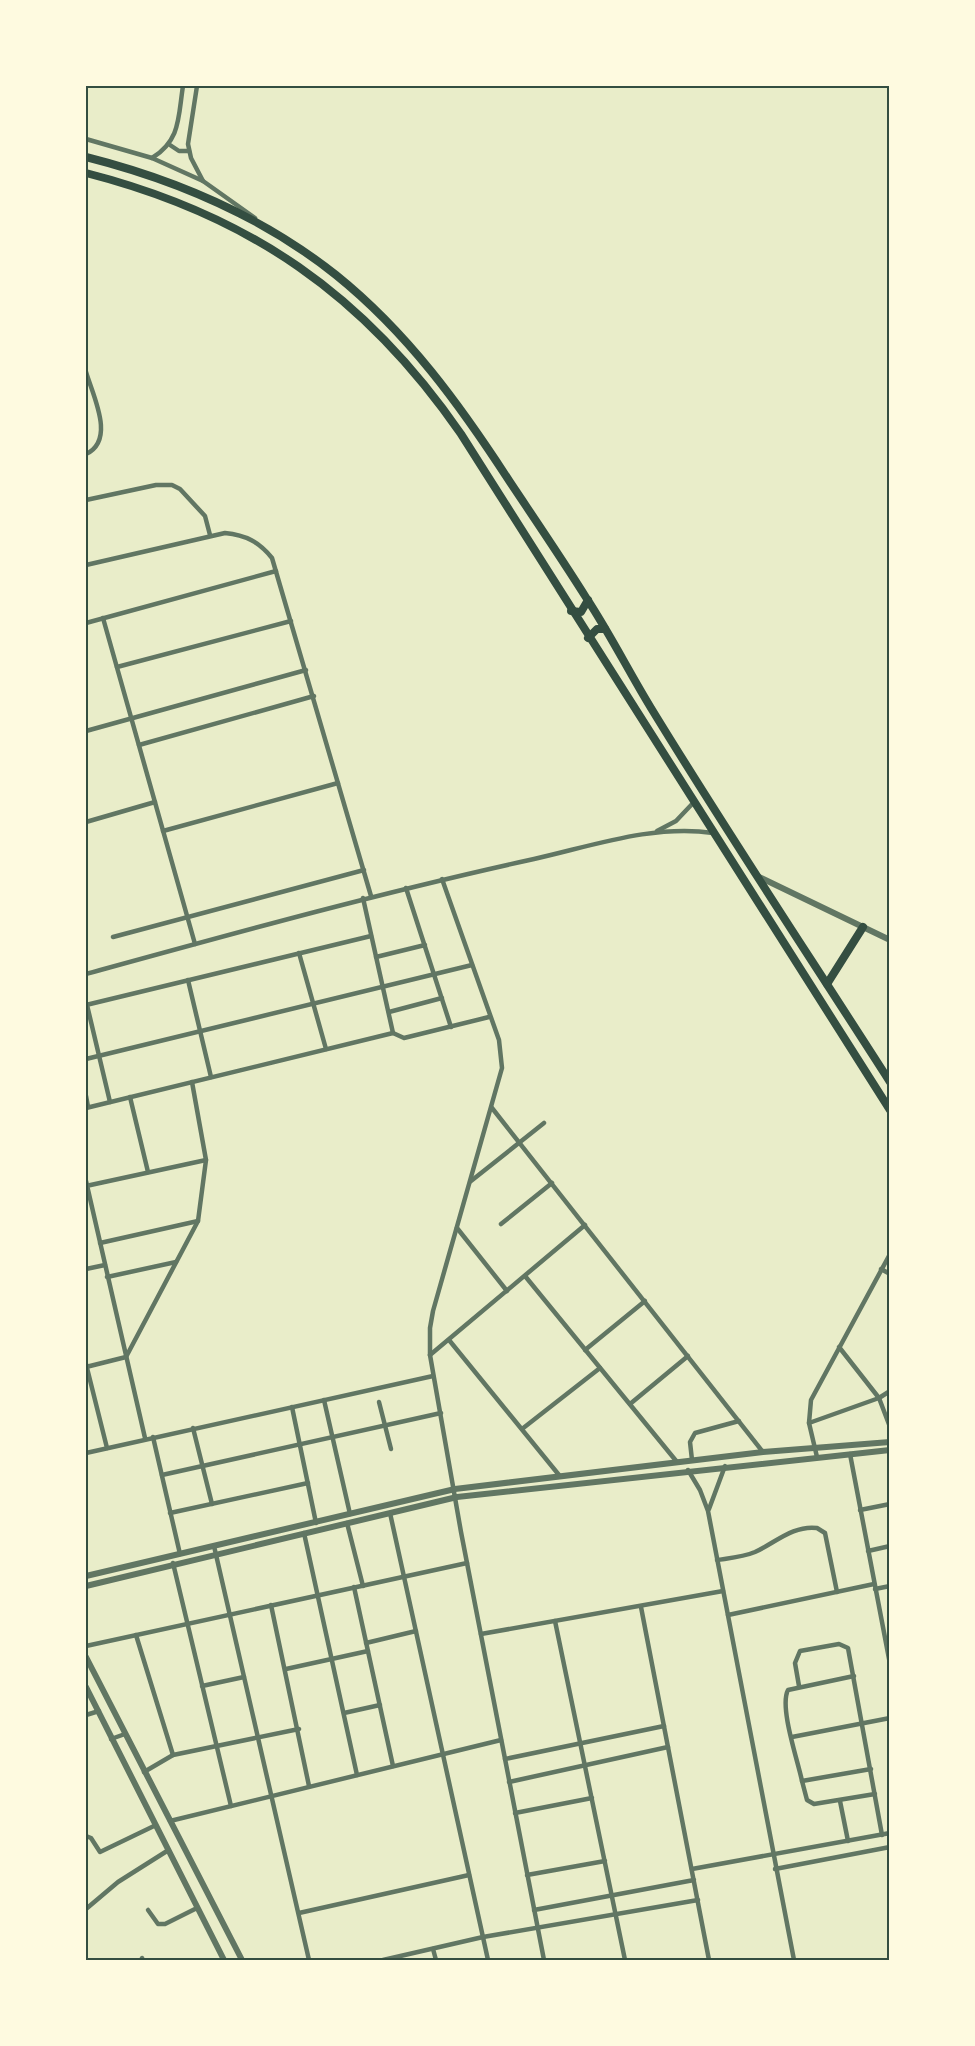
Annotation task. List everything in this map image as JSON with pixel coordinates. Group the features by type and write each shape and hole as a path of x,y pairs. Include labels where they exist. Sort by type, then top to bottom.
{"highway":[{"path":"86,158 162,178 199,193 269,229 342,280 420,355 472,424 588,600 651,708 890,1082"},
{"path":"86,173 158,194 229,225 296,264 357,312 405,359 433,394 890,1110"},
{"path":"572,611 585,609 588,600"},
{"path":"588,638 597,629 605,629"},
{"path":"827,984 863,927"}],"street":[{"path":"152,158 170,145 175,134 183,86"},
{"path":"197,86 189,151 203,181"},
{"path":"86,139 152,158 203,181 269,229"},
{"path":"170,145 179,151 189,151"},
{"path":"86,372 102,435 97,447 86,454"},
{"path":"86,402 93,400"},
{"path":"86,501 156,485 172,485 180,489 205,516 210,535"},
{"path":"86,565 210,535 232,533 252,539 272,558 371,896"},
{"path":"86,623 276,571"},
{"path":"104,618 195,944"},
{"path":"117,667 291,621"},
{"path":"86,731 306,670"},
{"path":"139,745 314,696"},
{"path":"164,831 338,783"},
{"path":"86,822 155,802"},
{"path":"654,832 676,821 694,802"},
{"path":"86,973 442,879 654,832 695,830 714,833"},
{"path":"113,937 364,870"},
{"path":"759,877 890,939"},
{"path":"442,879 502,1052 502,1068 433,1311 430,1328 430,1355 467,1563 544,1960"},
{"path":"406,888 451,1027"},
{"path":"363,898 393,1033"},
{"path":"110,1102 86,1005 372,936"},
{"path":"376,957 425,945"},
{"path":"299,953 326,1049"},
{"path":"86,1059 472,965"},
{"path":"188,980 211,1077"},
{"path":"389,1012 442,998"},
{"path":"86,1096 87,1107 393,1033 404,1038 489,1017"},
{"path":"107,1448 86,1366 126,1357 198,1221 206,1160 192,1082"},
{"path":"130,1097 148,1172"},
{"path":"492,1108 764,1452"},
{"path":"470,1182 544,1123"},
{"path":"145,1438 86,1184 206,1160"},
{"path":"501,1224 552,1183"},
{"path":"100,1243 198,1221"},
{"path":"430,1355 585,1226"},
{"path":"457,1228 507,1291"},
{"path":"817,1457 809,1423 811,1400 890,1254"},
{"path":"107,1277 176,1262"},
{"path":"86,1269 105,1265"},
{"path":"881,1269 890,1274"},
{"path":"525,1276 677,1462"},
{"path":"585,1350 645,1301"},
{"path":"448,1340 559,1475"},
{"path":"839,1347 879,1398 890,1427"},
{"path":"630,1404 688,1356"},
{"path":"522,1429 600,1368"},
{"path":"86,1453 145,1438 433,1376"},
{"path":"809,1423 879,1398 890,1391"},
{"path":"324,1400 350,1514"},
{"path":"379,1402 390,1449"},
{"path":"292,1407 316,1523"},
{"path":"162,1475 441,1413"},
{"path":"692,1460 690,1442 695,1433 740,1421"},
{"path":"193,1428 212,1504"},
{"path":"153,1437 180,1554"},
{"path":"86,1586 350,1514 455,1489 764,1452 890,1442"},
{"path":"86,1576 180,1554 215,1550 304,1533 457,1497 688,1470 890,1450"},
{"path":"849,1454 890,1664"},
{"path":"708,1511 725,1466"},
{"path":"688,1470 700,1490 708,1511 794,1960"},
{"path":"170,1513 308,1483"},
{"path":"860,1510 890,1504"},
{"path":"390,1513 488,1960"},
{"path":"347,1523 363,1586"},
{"path":"717,1560 748,1555 776,1538 798,1530 817,1527 825,1533 837,1592"},
{"path":"304,1533 357,1775"},
{"path":"868,1551 890,1546"},
{"path":"215,1550 309,1960"},
{"path":"173,1563 231,1806"},
{"path":"86,1646 467,1563"},
{"path":"728,1615 837,1592 890,1586"},
{"path":"354,1587 393,1766"},
{"path":"481,1634 723,1591"},
{"path":"271,1605 299,1729 309,1786"},
{"path":"641,1607 709,1960"},
{"path":"555,1622 625,1960"},
{"path":"366,1643 416,1631"},
{"path":"136,1635 173,1755"},
{"path":"800,1686 795,1663 800,1651 839,1644 850,1651 882,1835"},
{"path":"286,1669 368,1651"},
{"path":"86,1657 242,1960"},
{"path":"854,1676 791,1688 786,1695 792,1737 809,1803 818,1805 875,1794"},
{"path":"202,1686 244,1677"},
{"path":"86,1687 166,1851 224,1960"},
{"path":"344,1713 380,1705"},
{"path":"86,1715 99,1711"},
{"path":"792,1737 890,1718"},
{"path":"505,1759 664,1726"},
{"path":"144,1773 173,1755 299,1729"},
{"path":"111,1739 125,1734"},
{"path":"170,1821 501,1740"},
{"path":"509,1782 668,1748"},
{"path":"802,1781 871,1770"},
{"path":"515,1813 592,1798"},
{"path":"840,1801 848,1841"},
{"path":"86,1836 91,1838 100,1852 154,1826"},
{"path":"692,1869 890,1833"},
{"path":"775,1869 890,1847"},
{"path":"86,1910 118,1882 166,1851"},
{"path":"527,1875 604,1861"},
{"path":"299,1913 469,1875"},
{"path":"534,1910 694,1880"},
{"path":"383,1960 398,1959 483,1937 698,1900"},
{"path":"148,1910 158,1924 165,1924 196,1908"},
{"path":"433,1949 436,1960"}]}
